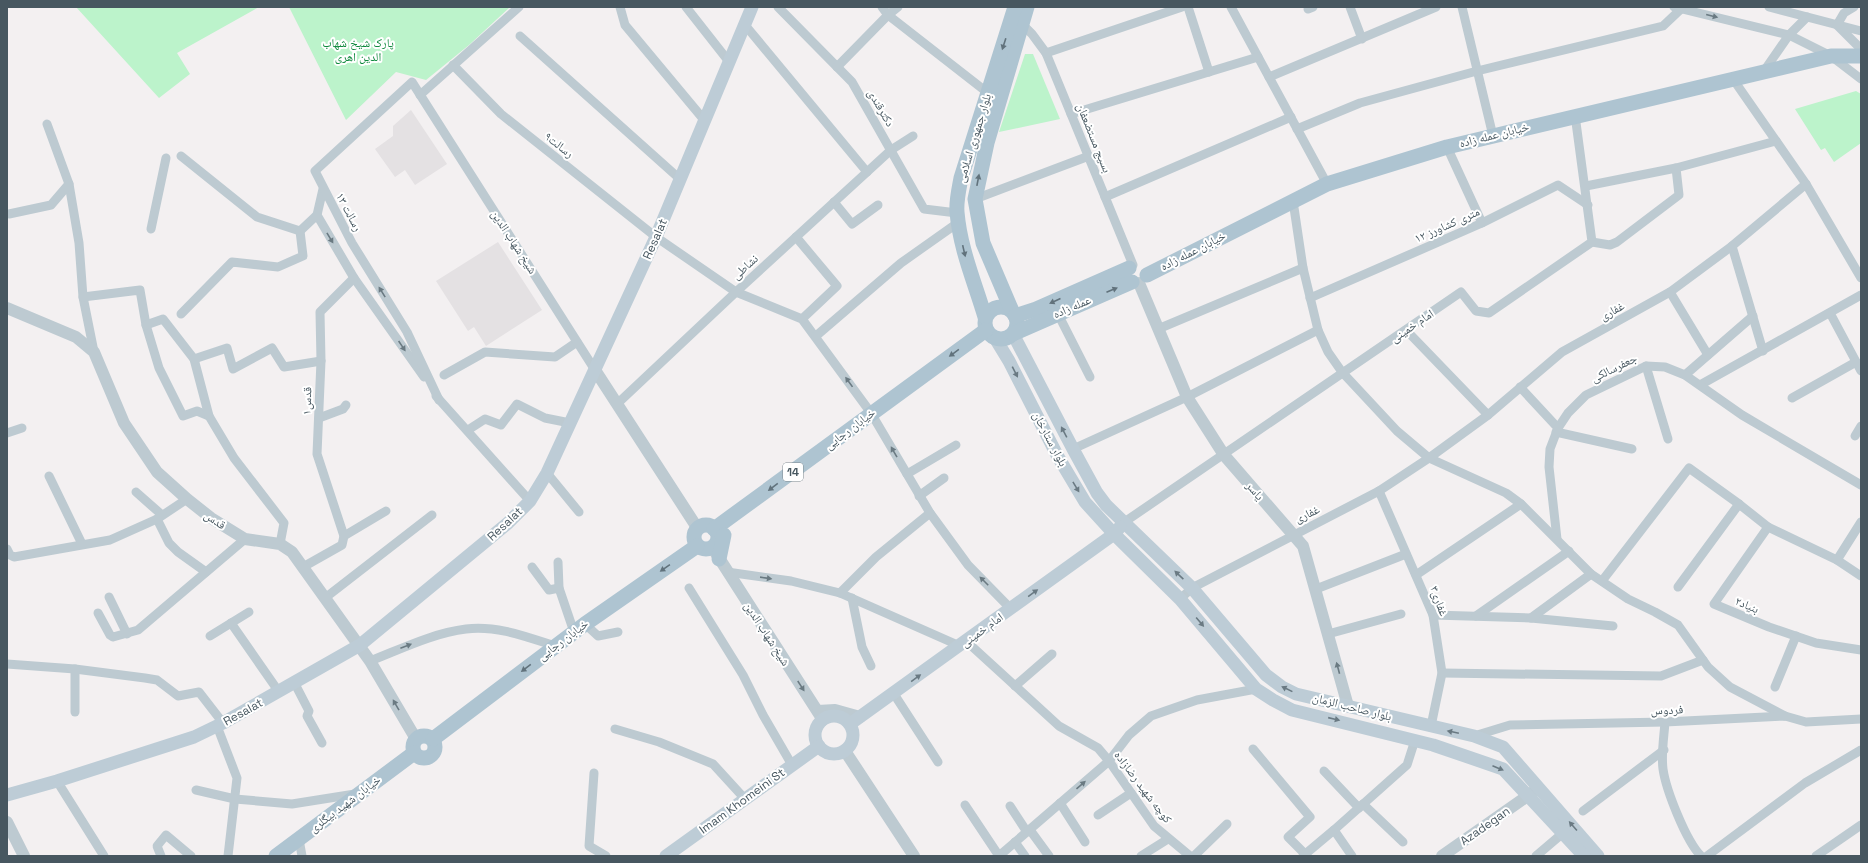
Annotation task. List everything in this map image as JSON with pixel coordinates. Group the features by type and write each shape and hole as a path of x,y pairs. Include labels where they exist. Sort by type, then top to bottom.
{"main road":[{"name":"Resalat","path":"7,795 194,738 279,692 360,645 508,523 530,501 546,473 570,423 656,237 730,63 752,7"},
{"name":"بلوار جمهوری اسلامی","path":"989,329 964,252 958,218 961,178 1015,7"},
{"name":"بلوار جمهوری اسلامی","path":"1014,313 983,243 975,199 987,143 1023,26 1027,7"},
{"name":"خیابان عمله زاده","path":"1136,275 1327,184 1447,147 1575,115 1831,56 1861,56"},
{"name":"عمله زاده","path":"1014,313 1036,309 1136,275"},
{"name":"عمله زاده","path":"1013,334 1058,314 1136,275"},
{"path":"994,308 1006,308 1014,313 1017,322 1013,334 1008,338 989,329 994,308"},
{"name":"خیابان رجایی","path":"720,526 871,413 989,329"},
{"name":"بلوار ستارخان","path":"989,329 1009,361 1057,455 1085,502 1114,534"},
{"name":"بلوار ستارخان","path":"1013,334 1097,493 1123,523"},
{"name":"امام خمینی","path":"855,721 1114,534 1123,523"},
{"name":"بلوار صاحب الزمان","path":"1123,523 1192,588 1266,675 1282,687 1296,694 1474,736 1503,747 1598,856"},
{"path":"706,526 720,526 714,556 694,537 698,529 706,526"},
{"name":"بلوار صاحب الزمان","path":"1114,534 1180,599 1256,689 1292,710 1415,740 1503,769 1584,856"},
{"name":"خیابان رجایی","path":"433,739 579,628 714,556"},
{"path":"820,715 840,717 855,721 850,746 845,750 834,754 828,753 819,746 815,735 820,715"},
{"path":"426,735 433,739 435,750 431,756 424,758 415,746 426,735"},
{"name":"خیابان شهید بیگلری","path":"276,856 360,793 415,746"},
{"name":"Imam Khomeini St","path":"667,856 819,746"}],"street":[{"path":"420,95 519,7"},
{"path":"620,7 625,25 705,121"},
{"path":"686,7 730,63"},
{"name":"دکترقندی","path":"778,7 852,82 924,209 958,218"},
{"path":"882,7 888,15 988,93"},
{"path":"837,67 888,15 898,7"},
{"path":"1046,53 1182,7"},
{"path":"1188,7 1209,72"},
{"path":"1231,7 1327,184"},
{"path":"1350,7 1362,39"},
{"path":"1269,77 1436,7"},
{"path":"1462,7 1493,136"},
{"path":"1769,7 1861,31"},
{"path":"1837,25 1844,13 1854,7"},
{"path":"1297,129 1360,103 1477,71 1663,26 1678,8 1789,35 1831,56 1861,78"},
{"path":"1764,71 1789,35 1807,17"},
{"path":"745,25 867,172"},
{"path":"1837,25 1861,49"},
{"name":"بسیج مستضعفان","path":"1023,26 1032,34 1046,53 1106,197 1136,275"},
{"path":"520,36 681,180"},
{"path":"1072,114 1258,57"},
{"name":"رسالت۹","path":"453,65 501,114 656,237 736,292 802,319"},
{"path":"1733,79 1806,184 1861,278"},
{"name":"شیخ شهاب الدین","path":"323,189 315,171 412,82 698,529"},
{"path":"1575,115 1586,186 1592,242 1610,245 1617,242 1679,195 1676,168"},
{"path":"1106,197 1291,117"},
{"path":"47,124 69,184 79,243 83,297 94,352"},
{"name":"نشاطی","path":"617,404 736,292 891,150 913,136"},
{"path":"1586,186 1676,168 1776,140"},
{"path":"1447,147 1482,223"},
{"path":"180,156 257,217 300,230"},
{"path":"975,199 1089,156"},
{"path":"151,229 166,158"},
{"path":"9,214 51,205 69,184"},
{"name":"غفاری","path":"1180,599 1192,588 1292,534 1326,519 1379,491 1429,458 1488,415 1562,352 1670,292 1732,246 1806,184"},
{"name":"۱۲ متری کشاورز","path":"1310,298 1482,223 1558,185 1588,205"},
{"name":"رسالت ۱۳","path":"323,189 317,215 354,278 439,400 468,430 530,501"},
{"name":"رسالت ۱۳","path":"323,189 352,243 407,332 439,400"},
{"path":"1293,201 1303,268 1318,330 1328,352 1342,372 1397,431 1429,458 1506,493 1521,504 1591,574 1628,599 1678,625 1708,668 1730,686 1785,716"},
{"path":"834,202 852,224 878,205"},
{"path":"300,230 317,215"},
{"path":"816,336 901,263 958,218"},
{"path":"181,314 232,262 278,267 303,256 300,230"},
{"path":"796,237 837,286 802,319 816,336 871,413 930,513 968,565 1011,609"},
{"name":"امام خمینی","path":"1123,523 1461,292 1476,312 1489,313 1592,242"},
{"path":"1732,246 1763,351"},
{"path":"1158,329 1303,268"},
{"name":"یاسر","path":"1136,275 1187,397 1224,455 1303,546 1348,706"},
{"name":"قدس۱","path":"344,536 317,454 321,361 320,312 354,278"},
{"path":"83,297 140,290 146,325 159,368 183,416 197,411 209,416"},
{"path":"1670,292 1708,355"},
{"path":"1700,385 1861,295"},
{"name":"قدس","path":"7,308 76,337 94,352 124,424 157,472 187,499 211,518 246,539 280,544"},
{"path":"1830,313 1861,371"},
{"path":"1058,314 1090,377"},
{"path":"1685,375 1753,316"},
{"path":"146,325 163,319 194,359 209,416 234,458 284,523 280,544 292,552 360,645 415,746"},
{"path":"1073,449 1187,397 1318,330"},
{"path":"1406,330 1488,415"},
{"path":"444,375 485,352 555,357 577,342"},
{"path":"194,359 227,348 233,370 272,348 284,367 321,361"},
{"path":"1792,398 1856,362"},
{"path":"1646,366 1668,439"},
{"name":"جعفرسالکی","path":"1557,539 1549,467 1550,449 1557,430 1568,414 1586,395 1646,366 1665,367 1685,375 1742,415 1788,440 1861,485"},
{"path":"1520,387 1557,430 1632,448"},
{"path":"319,418 343,409 346,404"},
{"path":"468,430 485,419 501,425 517,404 545,418 570,423"},
{"path":"1855,436 1861,426"},
{"path":"7,433 22,428"},
{"path":"907,474 956,445"},
{"path":"1602,581 1689,468 1768,527 1837,560 1861,576"},
{"path":"546,473 579,512"},
{"path":"49,476 82,544"},
{"path":"919,496 944,478"},
{"name":"غفاری۳","path":"1379,491 1434,615 1442,673 1431,726"},
{"path":"136,492 159,517 169,543 178,552 206,572"},
{"path":"7,549 10,555 14,557 110,540 159,517 187,499"},
{"path":"1416,575 1521,504"},
{"path":"1678,587 1739,504"},
{"path":"303,567 342,545 344,536 386,511"},
{"path":"840,594 876,557 930,513"},
{"path":"326,598 432,515"},
{"path":"1837,560 1861,522"},
{"name":"بنیاد۲","path":"1768,527 1714,604 1769,627 1816,644 1861,650"},
{"path":"98,613 110,635 113,637 138,630 246,539"},
{"path":"1476,616 1569,551"},
{"path":"1316,589 1406,554"},
{"name":"شیخ شهاب الدین","path":"714,556 820,715"},
{"name":"کوچه شهید رضازاده","path":"714,556 791,582 852,598 963,643 1015,686 1059,726 1098,748 1109,761 1154,826 1190,856"},
{"path":"558,562 559,588 579,628 598,636 618,632"},
{"path":"532,567 549,590 559,588"},
{"path":"1531,618 1591,574"},
{"path":"689,588 743,675 763,715 792,765"},
{"path":"109,597 127,634"},
{"path":"852,598 862,647 871,666"},
{"path":"210,636 249,612"},
{"path":"1328,634 1401,614"},
{"path":"1434,615 1531,618 1612,626"},
{"path":"231,623 279,692"},
{"path":"370,661 433,637 467,629 514,633 555,646"},
{"path":"1775,687 1796,636"},
{"path":"1015,686 1052,654"},
{"path":"1442,673 1661,676 1703,660"},
{"path":"7,664 75,669 157,680 178,696 199,692 220,725 237,778 227,856"},
{"path":"75,669 75,712"},
{"path":"294,682 309,711 307,716 322,743"},
{"path":"965,805 999,856 1109,761 1129,734 1151,716 1197,700 1256,689"},
{"path":"894,694 938,762"},
{"name":"فردوس","path":"1474,736 1510,725 1665,722 1785,716 1806,722 1861,719"},
{"path":"1665,722 1663,768 1674,805 1687,837 1698,855"},
{"path":"615,729 659,742 713,764 745,799"},
{"path":"1253,749 1310,817 1288,837 1304,855 1407,765 1415,740"},
{"path":"845,750 914,856"},
{"path":"1583,811 1664,750"},
{"path":"1707,856 1805,782 1861,750"},
{"path":"1324,771 1361,806 1403,842"},
{"path":"594,773 589,846 606,856"},
{"path":"57,781 104,856"},
{"name":"Azadegan","path":"1442,856 1539,787"},
{"path":"196,790 235,799 292,804 360,793"},
{"path":"1098,815 1131,793"},
{"path":"1060,803 1085,842"},
{"path":"1010,806 1049,856"},
{"path":"7,822 24,856"},
{"path":"1194,856 1227,824"},
{"path":"1816,856 1861,825"},
{"path":"1334,830 1352,856"},
{"path":"1536,856 1563,833"},
{"path":"161,856 157,846 166,835 191,856"},
{"path":"299,839 302,856"},
{"path":"1141,856 1168,839"},
{"path":"1015,842 1025,856"}],"shaded area":[{"path":"411,110 447,164 415,185 405,170 395,177 375,149 393,136 393,126"},
{"path":"498,242 542,310 486,346 474,327 468,331 436,281"}],"green space":[{"path":"76,7 259,7 177,53 190,74 159,98"},
{"name":"پارک شیخ شهاب الدین اهری","path":"289,7 510,7 469,45 426,80 396,72 346,120"},
{"path":"1025,54 1033,54 1060,119 999,132"},
{"path":"1856,91 1861,94 1861,143 1834,162 1825,148 1821,150 1795,109"}]}
